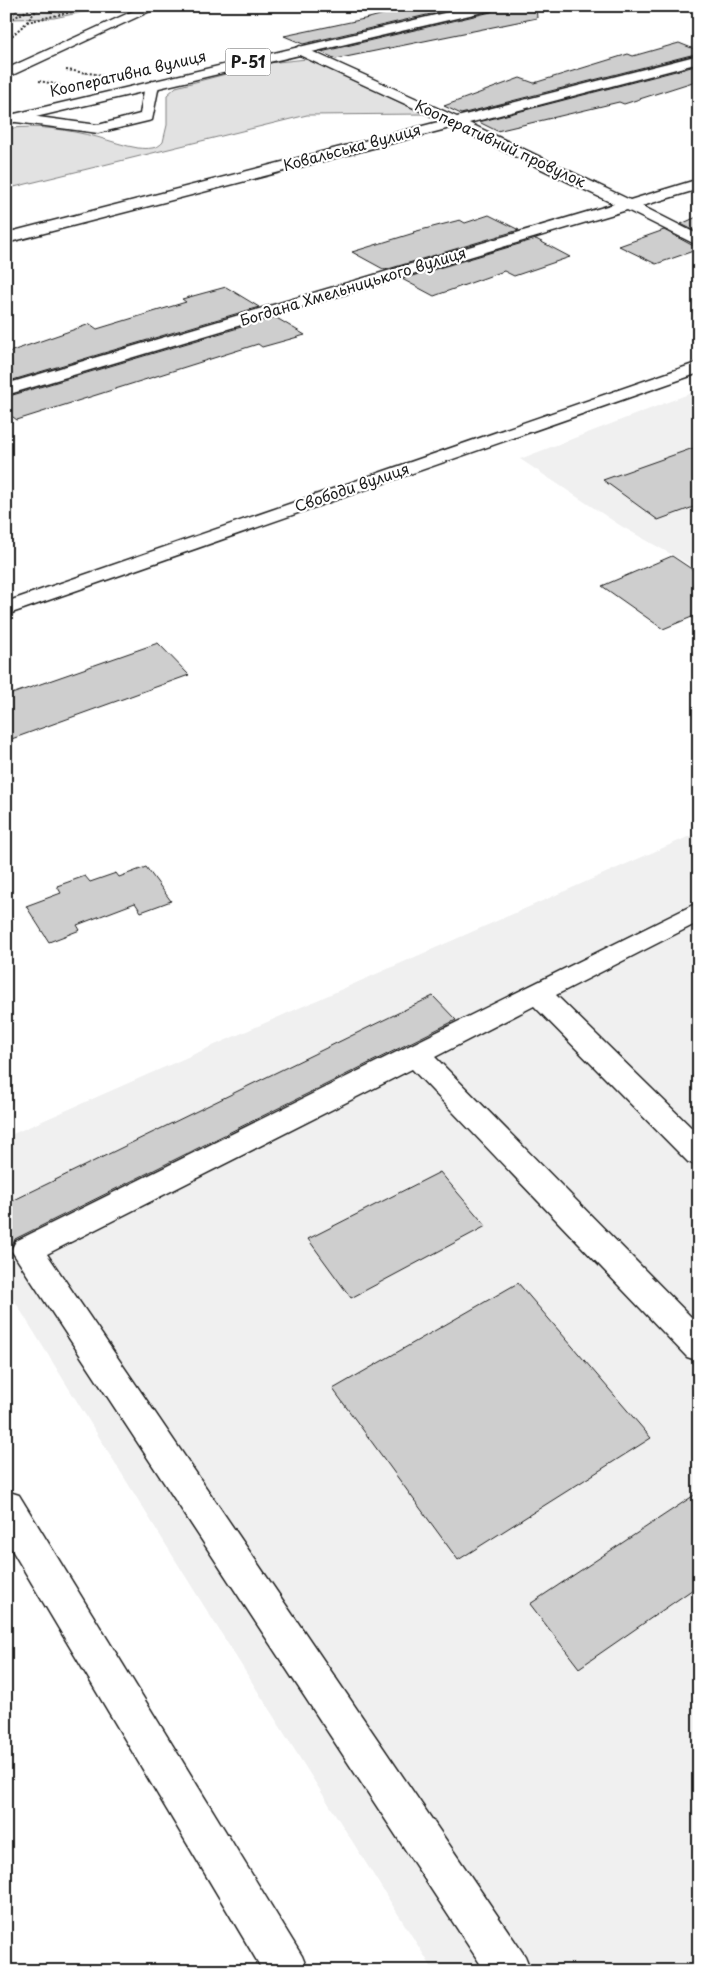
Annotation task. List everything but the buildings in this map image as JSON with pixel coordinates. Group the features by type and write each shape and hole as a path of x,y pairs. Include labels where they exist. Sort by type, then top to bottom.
{"street":[{"path":"6,74 155,6"},
{"name":"Кооперативна вулиця","path":"11,119 491,6"},
{"name":"Кооперативний провулок","path":"300,50 454,121 699,241"},
{"name":"Ковальська вулиця","path":"6,238 699,59"},
{"path":"11,119 98,128 139,119 147,117 154,84"},
{"name":"Богдана Хмельницького вулиця","path":"6,390 699,184"},
{"name":"Свободи вулиця","path":"6,609 699,367"},
{"path":"510,1971 27,1250 699,911"},
{"path":"537,993 699,1154"},
{"path":"415,1054 699,1347"},
{"path":"6,1507 287,1971"}],"path":[{"path":"6,22 36,6"},
{"path":"6,41 40,6"},
{"path":"26,22 80,10 86,6"},
{"path":"27,63 154,84"}],"shaded area":[{"path":"19,6 112,6 54,18 11,19"},
{"path":"307,59 425,114 307,115 6,189 6,129 52,128 86,134 133,147 152,148 163,142 167,125 167,95 176,87 268,63"},
{"path":"699,390 699,570 621,526 520,459"},
{"path":"699,832 699,1971 434,1971 6,1287 6,1137"}]}
